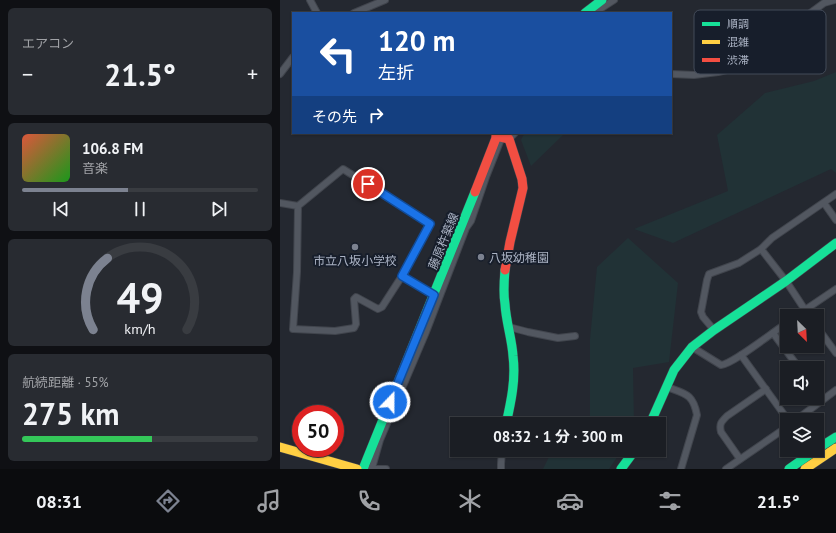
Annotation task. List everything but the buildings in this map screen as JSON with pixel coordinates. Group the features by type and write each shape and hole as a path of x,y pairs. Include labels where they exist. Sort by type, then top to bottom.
{"main road":[{"path":"586,12 602,0"},
{"path":"504,135 522,179 522,188 506,255 504,298 512,345 514,368 512,392 507,417"},
{"name":"藤原杵築線","path":"368,469 464,220 504,135"},
{"path":"653,417 674,370 692,347 714,330 786,281 836,243"},
{"path":"824,445 836,437"},
{"path":"280,447 357,469"},
{"path":"805,469 836,448"},
{"path":"621,469 630,457"},
{"path":"789,469 807,457"}],"street":[{"path":"310,0 316,12"},
{"path":"356,12 385,0"},
{"path":"596,12 614,0"},
{"path":"814,10 824,3 835,0"},
{"path":"280,74 292,58"},
{"path":"672,74 701,74"},
{"path":"386,469 368,469 426,332 504,135"},
{"path":"343,169 430,224 402,276 382,307 378,309 356,296 354,298 356,324 354,328 335,331 293,329 297,267 298,206 343,169"},
{"path":"714,330 702,312 707,280 710,274 738,263 761,249 772,238 836,194"},
{"path":"280,202 298,206"},
{"path":"824,203 836,220"},
{"path":"761,249 786,281 804,309"},
{"path":"402,276 434,295"},
{"path":"806,309 836,289"},
{"path":"509,327 558,338 575,336"},
{"path":"692,347 721,365 725,365 780,328"},
{"path":"773,333 793,361"},
{"path":"824,337 836,353"},
{"path":"741,355 783,413"},
{"path":"667,387 686,394 691,398 696,408 697,416 681,469"},
{"path":"740,459 721,432 720,427 722,421 766,389"},
{"path":"824,399 836,390"},
{"path":"805,413 816,405"},
{"path":"726,469 780,431"},
{"path":"501,469 502,457"}],"shaded area":[{"path":"836,72 836,173 831,169 673,243 634,229 728,191 717,135 765,93 814,81"},
{"path":"525,134 564,134 531,166 521,140"},
{"path":"628,238 678,283 669,362 633,368 634,417 590,417 590,339 597,267"},
{"path":"549,457 617,457 609,469 543,469"}],"traffic: fast":[{"path":"586,12 602,0"},
{"path":"363,469 475,192"},
{"path":"653,417 674,370 692,347 714,330 786,281 836,243"},
{"path":"505,270 504,296 514,365 511,399 507,417"},
{"path":"824,445 836,437"},
{"path":"621,469 630,457"},
{"path":"789,469 806,457"}],"traffic: slow":[{"path":"280,447 357,469"},
{"path":"805,469 836,448"}],"traffic: jam":[{"path":"475,192 498,134"},
{"path":"496,136 509,139 522,179 523,188 505,270"}],"place":[{"name":"市立八坂小学校","path":"355,247"},
{"name":"八坂幼稚園","path":"481,257"}],"route":[{"path":"368,184 430,224 402,276 434,295 390,402"}]}
